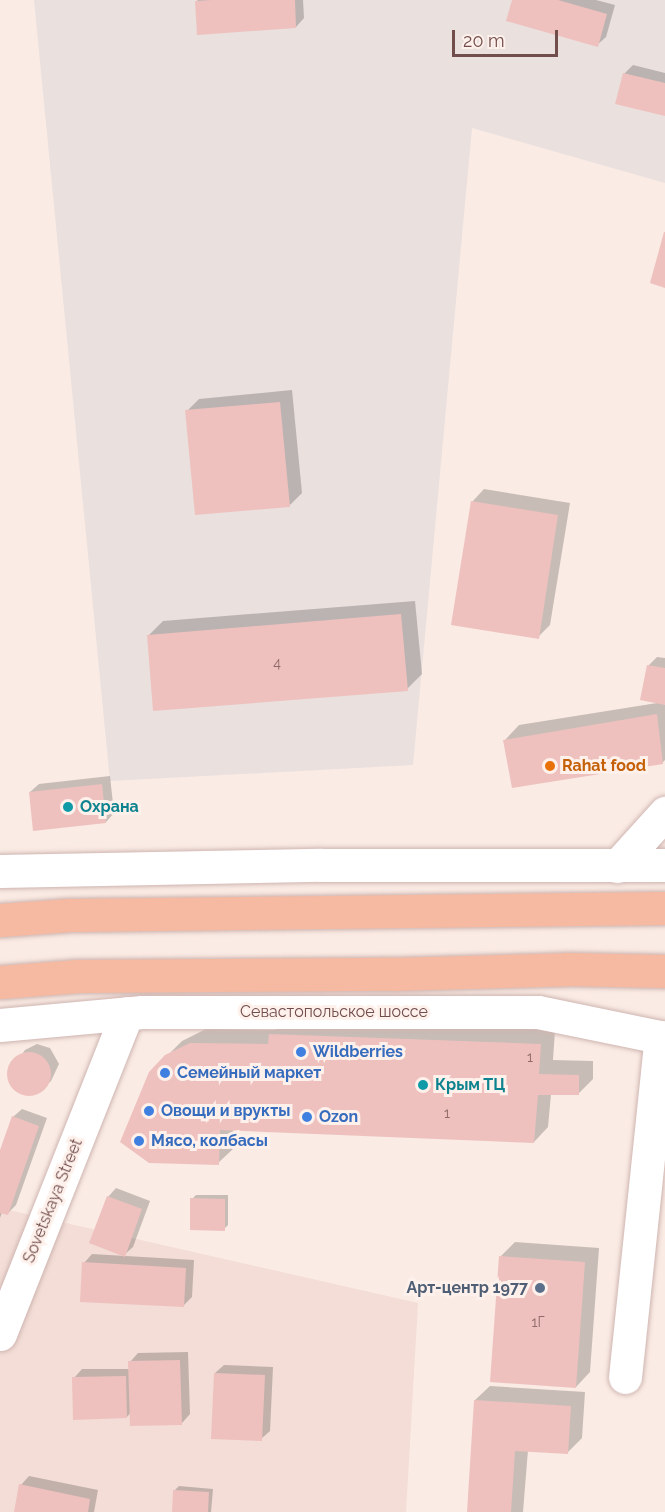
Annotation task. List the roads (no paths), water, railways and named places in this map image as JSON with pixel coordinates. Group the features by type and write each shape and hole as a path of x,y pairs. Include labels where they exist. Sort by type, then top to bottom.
{"main road":[{"path":"661,817 656,841 665,859"},
{"path":"618,866 661,817"},
{"path":"0,871 321,865 665,866"},
{"path":"0,920 70,915 665,908"},
{"path":"0,982 78,976 393,974 567,969 665,970"},
{"path":"104,1066 118,1049 133,1037 177,1012"},
{"name":"Севастопольское шоссе","path":"0,1025 127,1013 538,1012 663,1038"},
{"name":"Sovetskaya Street","path":"0,1334 104,1066 127,1013"},
{"path":"84,1016 100,1036 104,1066"},
{"path":"626,1377 663,1038"}],"place":[{"name":"Rahat food","path":"550,766"},
{"name":"Охрана","path":"68,807"},
{"name":"Wildberries","path":"301,1052"},
{"name":"Семейный маркет","path":"165,1073"},
{"name":"Крым ТЦ","path":"423,1085"},
{"name":"Овощи и врукты","path":"149,1111"},
{"name":"Ozon","path":"307,1117"},
{"name":"Мясо, колбасы","path":"139,1141"},
{"name":"Арт-центр 1977","path":"540,1288"}]}
